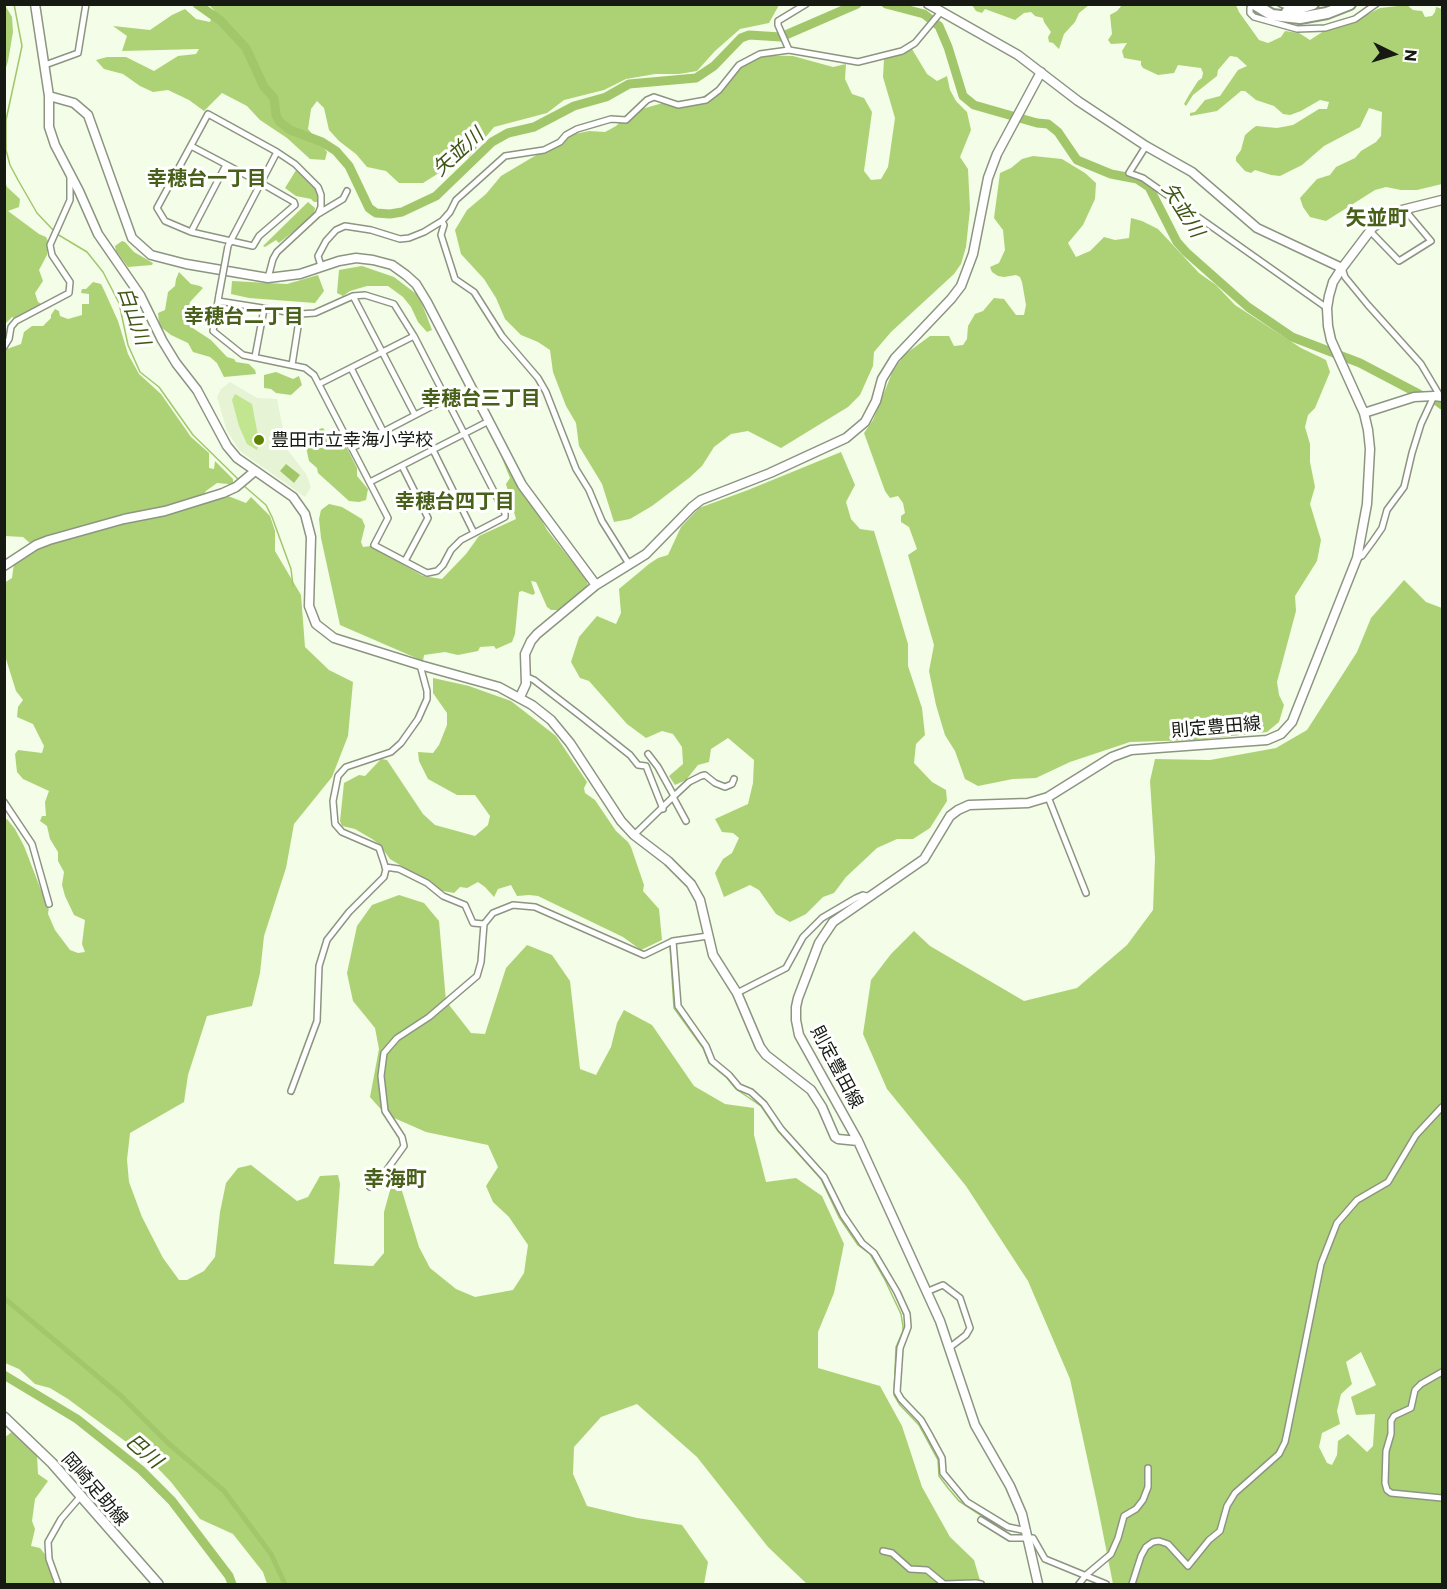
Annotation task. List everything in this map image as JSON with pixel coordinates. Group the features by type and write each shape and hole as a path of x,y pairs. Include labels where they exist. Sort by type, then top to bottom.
{"highway":[{"path":"1254,6 1281,12 1296,11 1313,4"},
{"path":"1254,6 1272,15 1300,18 1327,13 1350,4"}],"main road":[{"path":"928,4 995,41 1041,72 1078,101 1146,146 1191,172 1257,228 1342,268"},
{"path":"35,7 49,96 49,127 66,169 79,191 98,234 140,295 162,340 197,390 227,446 252,474 293,496 305,514 311,537 309,606 316,624 333,638 500,687 520,697 541,712 561,731 613,811 634,835 668,861 691,884 700,900 708,936 719,967 736,993 753,1033 766,1055 811,1090 822,1107 835,1137 858,1141"},
{"path":"520,697 527,677 525,654 531,641 596,585 646,554 701,500 770,473 846,438 865,422 876,401 882,379 895,358 961,286 973,255 988,178 1041,72"},
{"path":"49,96 74,103 88,115 125,222 132,238 145,251 162,259 268,278 300,274 321,266 356,258 392,265 406,275 416,284 427,302 487,422 522,485 596,585"},
{"name":"則定豊田線","path":"1038,1584 1028,1534 1016,1500 975,1425 950,1348 858,1141 803,1042 796,1020 796,1007 812,960 824,934 833,922 924,859 950,816 958,810 969,805 1028,803 1048,797 1112,758 1131,750 1267,740 1281,734 1292,722 1357,558 1365,523 1370,449 1364,413 1331,340 1327,308 1333,282 1370,231 1383,219 1404,209 1443,200"},
{"path":"1364,413 1414,398 1439,397"},
{"path":"4,566 36,544 124,519 208,499 236,487 252,474"},
{"name":"岡崎足助線","path":"4,1417 52,1463 158,1584"}],"street":[{"path":"45,65 78,53 86,4"},
{"path":"789,50 778,21 806,4"},
{"path":"1281,4 1289,8"},
{"path":"1254,6 1250,13 1254,17 1297,29 1325,28 1355,19 1376,4"},
{"path":"321,266 318,256 327,241 336,230 345,226 371,230 400,239 424,232 441,221 450,212 456,200 505,156 550,148 577,129 610,119 626,120 647,100 654,97 684,105 706,100 719,90 743,62 760,54 789,50 858,62 902,51 915,43 940,12"},
{"path":"191,146 294,202 294,207 259,236 253,246 229,244 165,221 157,208 208,114 295,164 318,188 321,195 321,207 318,214"},
{"path":"1146,146 1129,173 1143,177 1327,308"},
{"path":"219,298 264,309 300,314 320,311 353,296 365,295 391,302 399,309 414,336 505,515 461,540 437,571 427,573 374,545 388,518 314,375 305,368 292,364 243,355 213,331 219,298 229,244 277,152"},
{"path":"191,232 226,165"},
{"path":"4,347 9,339 11,327 16,321 69,293 70,282 50,250 52,237 70,201 71,187 66,169"},
{"path":"268,278 273,259 278,252 318,214 343,199 347,191"},
{"path":"1370,231 1399,261 1431,241 1404,209"},
{"path":"441,221 444,225 441,235 455,279 474,292 502,336 538,378 549,400 571,459 589,490 602,521 629,564"},
{"path":"1342,268 1345,277 1368,305 1421,364 1439,397 1415,444 1404,487 1387,510 1382,528 1374,541 1362,556 1357,558"},
{"path":"353,296 415,415"},
{"path":"255,357 264,309"},
{"path":"292,364 300,314"},
{"path":"319,384 414,336"},
{"path":"351,368 384,431"},
{"path":"352,448 446,399"},
{"path":"370,482 487,422"},
{"path":"433,450 474,533"},
{"path":"402,466 428,518 405,561"},
{"path":"291,1091 317,1021 319,966 327,940 349,912 384,877 385,867 379,848 339,829 333,819 333,801 338,776 346,767 391,752 401,743 418,719 427,699 420,665"},
{"path":"527,677 534,680 630,755 638,765 646,766 663,808"},
{"path":"648,754 658,767 686,821"},
{"path":"634,835 689,782 705,775 725,787 732,784 734,779"},
{"path":"1048,797 1086,893"},
{"path":"4,802 32,844 50,904"},
{"path":"385,867 399,869 427,883 443,896 465,905 473,923 483,924"},
{"path":"736,993 786,968 803,937 822,918 856,898 863,895 870,897"},
{"path":"370,1187 386,1171 404,1146 402,1137 385,1112 381,1076 384,1053 398,1038 429,1017 477,976 481,962 483,924 494,913 503,907 520,904 535,907 644,955 673,941 708,936"},
{"path":"673,941 678,1006 706,1046 712,1061 739,1087 751,1092 764,1104 781,1129 824,1177 843,1215 862,1243 874,1253 897,1292 907,1314 908,1327 900,1348 897,1392 921,1420 929,1434 942,1458 943,1473 967,1502 1008,1527 1033,1538 1045,1559 1086,1575 1086,1578 1106,1584"},
{"path":"1132,1584 1141,1556 1146,1547 1153,1542 1168,1544 1188,1566 1209,1540 1220,1531 1227,1506 1235,1493 1279,1454 1287,1435 1321,1264 1337,1223 1357,1200 1388,1182 1416,1135 1443,1107"},
{"path":"926,1292 943,1285 960,1298 970,1328 966,1335 950,1348"},
{"path":"1443,1372 1416,1388 1411,1408 1394,1416 1391,1421 1391,1434 1386,1450 1385,1483 1387,1490 1391,1493 1443,1498"},
{"path":"1079,1584 1111,1554 1124,1516 1136,1509 1143,1500 1148,1487 1148,1468"},
{"path":"58,1584 49,1559 48,1542 61,1519 80,1497"},
{"path":"981,1520 1010,1538 1020,1539 1028,1534"},
{"path":"883,1551 892,1554 910,1569 927,1570 944,1584 967,1582 981,1584"}],"shaded area":[{"path":"779,4 769,23 740,29 697,71 626,79 604,90 564,100 547,113 494,127 469,157 461,159 423,183 399,183 386,171 367,167 329,130 324,108 317,101 311,109 308,129 327,152 325,160 310,159 287,138 260,120 247,106 222,93 204,111 189,100 168,90 153,92 123,74 104,69 96,60 107,57 126,57 154,71 178,56 196,54 199,49 122,51 127,36 113,26 150,30 185,9 196,19 210,22 214,10 209,5"},
{"path":"5,5 12,17 13,32 5,71"},
{"path":"972,5 1089,5 1079,13 1075,22 1064,34 1059,49 1049,42 1048,37 1051,32 1043,18 1031,12 1024,13 1015,20 985,9 982,13 976,11"},
{"path":"1122,5 1236,5 1259,40 1268,43 1281,37 1285,31 1299,33 1310,40 1327,29 1356,20 1380,8 1407,5 1413,10 1422,11 1425,17 1432,16 1436,7 1442,9 1442,184 1417,190 1386,187 1375,190 1326,221 1310,217 1300,198 1317,179 1330,175 1336,167 1355,158 1361,151 1376,142 1381,136 1382,112 1369,108 1360,127 1324,146 1302,165 1280,176 1255,170 1251,173 1245,171 1236,161 1236,157 1241,150 1245,135 1252,129 1256,126 1277,128 1293,125 1319,109 1327,109 1329,102 1320,100 1290,115 1283,114 1274,106 1256,100 1245,91 1241,91 1217,111 1190,116 1190,113 1195,112 1205,100 1220,96 1238,70 1247,66 1237,57 1230,56 1218,70 1217,76 1193,95 1186,106 1184,104 1189,95 1202,78 1201,68 1178,65 1174,73 1158,75 1143,68 1141,61 1124,58 1122,51 1127,43 1111,44 1108,40 1112,34 1110,15"},
{"path":"912,49 927,74 937,81 947,76 950,90 956,101 967,112 971,130 960,157 968,169 970,209 966,247 961,264 954,274 891,332 874,352 873,366 860,395 848,407 781,448 748,431 731,434 714,447 702,466 689,478 652,506 630,519 614,522 602,484 579,446 576,423 566,406 553,372 550,350 521,335 505,319 484,279 461,254 455,230 467,210 486,194 501,176 570,135 589,131 605,132 616,126 631,112 670,101 688,101 702,97 725,83 749,55 793,56 833,67 846,64 845,79 852,94 864,98 872,112 864,171 871,180 881,179 888,167 895,118 883,77 884,59"},
{"path":"1033,156 1062,159 1085,173 1096,183 1095,199 1083,225 1068,243 1076,257 1090,251 1104,237 1115,240 1129,238 1131,218 1142,221 1158,229 1199,273 1216,285 1235,305 1301,348 1326,360 1330,372 1315,408 1308,415 1305,427 1310,444 1310,462 1315,487 1310,504 1321,540 1317,561 1295,596 1296,611 1277,682 1279,695 1284,705 1279,722 1267,732 1196,740 1130,742 1070,762 1036,778 1013,779 978,786 965,779 955,751 945,735 929,671 934,645 908,555 917,549 909,527 901,522 901,516 905,513 903,503 898,496 890,498 885,491 864,433 873,420 892,373 904,355 930,336 949,336 954,346 963,345 967,339 968,326 975,314 983,311 994,298 1004,299 1016,315 1024,315 1026,305 1020,277 1016,275 998,276 992,272 990,267 999,263 1005,250 1003,230 994,218 1000,173 1022,159"},
{"path":"298,167 316,180 319,202 296,196 285,188"},
{"path":"4,178 7,187 20,199 19,207 8,211 46,237 48,241 47,255 39,270 43,281 35,293 38,302 43,305 16,319 12,317 5,324"},
{"path":"308,202 315,208 314,215 279,243 276,240 263,246"},
{"path":"122,241 134,252 153,263 152,265 128,267 116,251 115,246"},
{"path":"362,266 394,277 419,296 432,330 427,332 403,297 388,286 367,286 350,291 343,296 337,293 339,270"},
{"path":"179,272 191,284 203,288 190,302 185,317 191,327 211,340 227,357 236,362 249,364 256,374 224,377 217,363 210,357 193,352 188,343 162,328 158,313 165,310 168,292 175,286"},
{"path":"318,275 324,291 315,303 249,298 231,294 232,281 287,284"},
{"path":"93,282 101,284 118,321 128,354 139,374 161,394 191,437 209,453 209,468 214,469 215,461 233,479 233,485 217,483 202,497 70,529 31,544 23,537 5,536 4,350 21,344 24,332 32,326 43,326 51,318 55,309 59,311 60,316 68,319 82,315 82,304 89,304 89,294 81,293 82,289 86,289"},
{"path":"276,372 293,379 299,376 302,385 291,395 276,393 264,388 264,375"},
{"name":"豊田市立幸海小学校","path":"230,382 257,398 277,399 287,449 306,474 311,487 305,497 240,451 227,431 217,397 221,389"},
{"path":"235,394 252,404 259,441 257,450 247,444 239,426 232,400"},
{"path":"323,428 327,434 346,446 357,468 357,476 368,489 366,500 349,501 318,473 317,468 309,461 303,433"},
{"path":"496,435 547,530 586,579 589,589 558,610 551,610 547,607 536,582 531,581 535,593 533,595 519,592 515,634 512,642 496,649 494,646 480,647 478,651 458,655 445,652 424,655 423,661 340,625 321,538 319,519 321,510 329,504 342,507 362,519 365,526 361,542 363,547 371,546 423,576 442,579 466,554 479,536 516,519 506,484 510,478 494,439"},
{"path":"841,452 855,485 846,502 851,519 860,529 874,531 908,644 908,666 922,708 925,735 916,744 914,763 932,782 946,790 947,801 930,828 913,839 897,839 877,848 846,877 834,893 823,897 806,914 790,922 776,914 759,890 750,885 724,897 715,873 723,859 732,853 739,838 733,833 722,832 715,819 748,804 753,783 754,760 728,738 711,749 709,762 698,765 686,780 675,785 669,776 683,764 682,747 673,734 662,731 646,738 627,724 589,681 580,678 571,662 579,637 597,616 616,624 621,613 619,589 649,564 668,555 681,527 699,508"},
{"path":"286,464 300,475 294,483 280,471"},
{"path":"228,496 246,503 251,497 270,516 275,531 275,551 301,595 305,647 329,670 353,682 348,736 332,777 294,824 286,868 264,936 260,973 252,1006 207,1016 188,1075 184,1102 130,1133 127,1160 129,1182 142,1217 163,1258 179,1280 187,1280 204,1271 215,1257 226,1183 238,1168 251,1165 297,1201 308,1197 320,1176 338,1175 340,1184 334,1264 373,1266 384,1253 384,1212 392,1183 399,1181 419,1247 430,1268 456,1289 475,1297 513,1290 524,1273 528,1245 509,1217 493,1202 486,1186 498,1167 488,1145 426,1132 385,1114 370,1097 379,1049 375,1028 353,1001 347,973 357,926 372,905 399,895 424,903 439,921 446,1001 471,1033 485,1034 506,968 527,945 552,955 570,981 580,1069 596,1075 611,1047 617,1023 624,1010 652,1025 694,1086 725,1104 754,1108 754,1135 766,1182 796,1178 822,1196 844,1244 834,1293 818,1332 818,1368 880,1386 902,1426 922,1487 950,1537 974,1560 981,1584 807,1584 768,1547 697,1457 637,1404 601,1417 574,1447 573,1474 587,1506 637,1518 682,1525 708,1562 704,1584 267,1584 263,1572 233,1534 200,1519 171,1482 148,1458 68,1399 50,1388 35,1384 19,1369 5,1363 5,820 7,819 15,829 24,846 41,890 47,899 48,914 55,930 70,950 78,953 85,952 82,944 85,920 74,915 65,896 62,885 64,872 58,861 58,852 50,839 47,826 40,821 42,816 46,816 45,802 49,791 23,779 17,772 15,754 18,750 42,753 44,746 33,724 17,717 18,707 23,700 16,691 6,659 4,583 12,578 14,563 49,543"},
{"path":"1404,580 1426,602 1442,608 1442,1584 1113,1584 1070,1379 1028,1281 966,1186 887,1089 863,1034 871,980 891,954 914,931 930,946 1024,1001 1077,988 1127,945 1153,910 1155,858 1150,781 1155,759 1210,760 1276,748 1307,730 1357,652 1371,618","holes":["1361,1352 1376,1385 1351,1397 1356,1415 1375,1414 1373,1446 1367,1452 1348,1434 1338,1441 1337,1455 1332,1465 1327,1463 1319,1447 1322,1433 1340,1424 1337,1411 1341,1394 1352,1384 1346,1362"]},
{"path":"433,678 469,686 511,701 556,736 587,782 584,788 585,793 595,800 616,831 631,847 644,885 643,891 659,909 662,940 641,950 623,937 538,896 517,896 511,885 498,889 494,897 478,882 467,888 460,887 454,893 443,891 390,859 379,844 372,839 355,829 342,826 340,821 344,783 359,775 365,776 381,759 387,760 423,814 435,825 475,836 488,825 490,816 475,795 457,795 428,779 419,761 418,752 433,753 447,725 447,713 433,693"},
{"path":"13,1431 37,1454 38,1474 48,1481 35,1499 32,1521 35,1529 31,1546 40,1548 47,1557 55,1584 5,1584 4,1438"}],"waterway":[{"name":"白山川","path":"14,4 22,46 6,120 6,150 10,165 37,213 54,231"},
{"name":"矢並川","path":"197,4 221,21 246,48 264,87 274,98 279,121 290,130 322,142 336,151 349,166 369,208 376,213 390,214 402,212 436,196 492,142 508,133 534,127 574,106 606,97 629,84 696,78 714,66 741,38 749,35 781,37 857,4"},
{"name":"矢並川","path":"886,4 924,14 939,26 963,96 974,105 1048,124 1058,132 1077,160 1111,174 1137,179 1149,187 1177,242 1248,307 1292,337 1360,363 1419,394"},
{"name":"白山川","path":"57,234 87,252 103,272 119,303 128,345 140,372 159,387 193,435 238,479"},
{"name":"矢並川","path":"1438,402 1442,405"},
{"name":"白山川","path":"243,485 266,505 272,517 291,569 293,586"},
{"path":"670,945 674,1008 703,1048 709,1063 736,1089 761,1106 778,1131 821,1179 839,1217 858,1245 870,1254 885,1280 901,1314 903,1326 896,1347 894,1395 919,1425 938,1460 939,1476 959,1501 982,1516"},
{"path":"4,1298 121,1396 168,1443 224,1491 271,1554 285,1584"},
{"name":"巴川","path":"4,1375 77,1419 141,1470 172,1501 229,1576 232,1584"}],"place":[{"name":"豊田市立幸海小学校","path":"259,440"}],"district":[{"name":"幸穂台一丁目","path":"207,178"},
{"name":"矢並町","path":"1377,218"},
{"name":"幸穂台二丁目","path":"244,316"},
{"name":"幸穂台三丁目","path":"481,398"},
{"name":"幸穂台四丁目","path":"455,501"},
{"name":"幸海町","path":"395,1179"}]}
